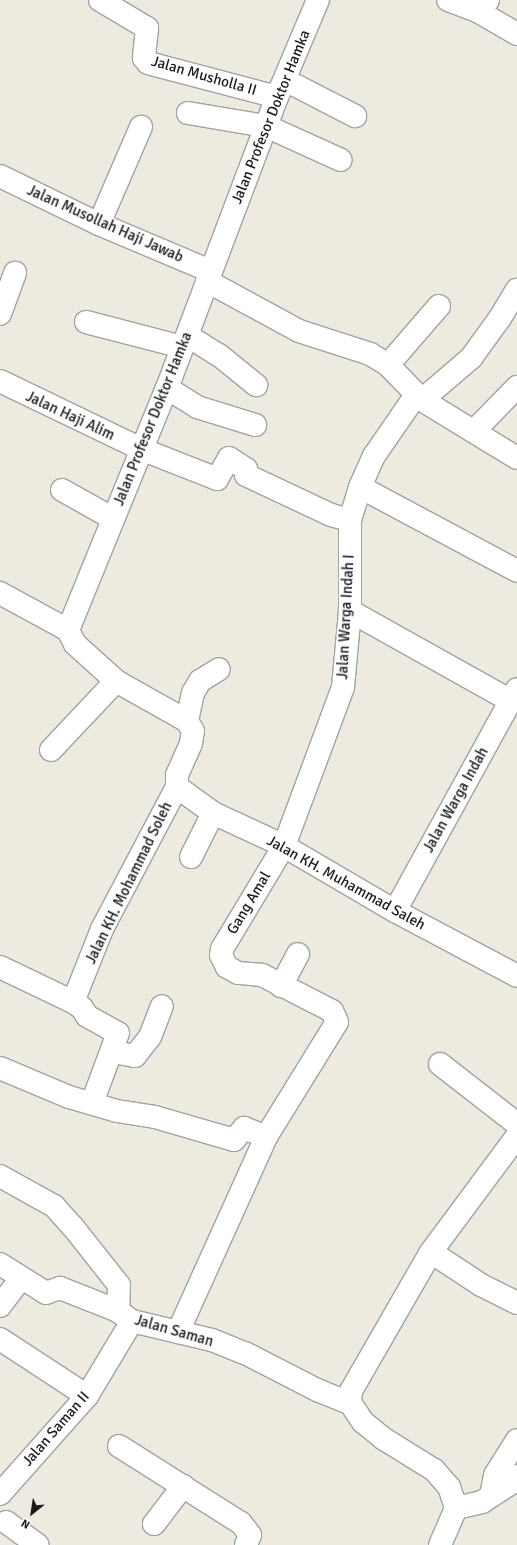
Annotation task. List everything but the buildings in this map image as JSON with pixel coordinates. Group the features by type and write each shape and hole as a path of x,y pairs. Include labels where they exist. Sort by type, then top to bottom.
{"street":[{"name":"Jalan Musholla II","path":"100,0 147,28 144,58 148,62 281,88"},
{"name":"Jalan Profesor Doktor Hamka","path":"68,630 112,518 186,341 266,126 318,0"},
{"path":"448,0 484,6 517,34"},
{"path":"281,88 355,116"},
{"path":"188,113 266,126 341,160"},
{"path":"99,224 140,127"},
{"name":"Jalan Musollah Haji Jawab","path":"0,176 209,276 299,331 370,354 388,365 419,398 517,458"},
{"path":"0,314 15,273"},
{"name":"Jalan Warga Indah I","path":"284,846 343,687 350,611 350,520 360,487 374,456 419,398 471,358 500,318 517,290"},
{"path":"388,365 439,306"},
{"path":"86,322 186,341 218,355 256,385"},
{"name":"Jalan Haji Alim","path":"0,381 141,449 217,479 229,458 246,469 246,475 331,515 350,520"},
{"path":"474,431 517,387"},
{"path":"167,388 197,407 255,425"},
{"path":"360,487 517,571"},
{"path":"62,490 112,518"},
{"path":"0,593 68,630 75,644 116,681 187,721 192,731 192,743 177,775 177,787"},
{"path":"350,611 514,695"},
{"path":"187,721 193,693 200,680 219,669"},
{"path":"51,750 116,681"},
{"name":"Jalan Warga Indah","path":"395,911 514,695"},
{"name":"Jalan KH. Muhammad Saleh","path":"177,787 214,813 284,846 395,911 517,976"},
{"name":"Jalan KH. Mohammad Soleh","path":"73,1002 102,929 177,787"},
{"path":"191,857 214,813"},
{"name":"Gang Amal","path":"281,986 262,975 238,973 223,962 222,949 284,846"},
{"path":"178,1332 266,1137 337,1022 332,1011 281,986 298,954"},
{"path":"0,967 73,1002 82,1008 87,1016 118,1033 113,1052 92,1103"},
{"path":"113,1052 135,1056 150,1037 162,1006"},
{"path":"440,1064 517,1124"},
{"path":"0,1068 69,1097 117,1111 155,1117 234,1140 244,1128 266,1137"},
{"path":"440,1545 456,1508 449,1487 434,1470 384,1439 363,1422 350,1402 356,1379 430,1252 517,1136"},
{"path":"0,1176 54,1206 106,1265 119,1285 125,1316"},
{"path":"430,1252 481,1285 517,1303"},
{"name":"Jalan Saman","path":"0,1264 46,1293 60,1288 125,1316 178,1332 212,1340 245,1353 317,1390 350,1402"},
{"path":"0,1306 21,1278"},
{"name":"Jalan Saman II","path":"0,1494 87,1396 125,1316"},
{"path":"0,1339 87,1396"},
{"path":"491,1496 495,1475 517,1440"},
{"path":"119,1446 183,1486 248,1530 250,1535 246,1545"},
{"path":"456,1508 482,1502 512,1483 517,1476"},
{"path":"154,1524 183,1486"},
{"path":"6,1522 38,1545"}]}
